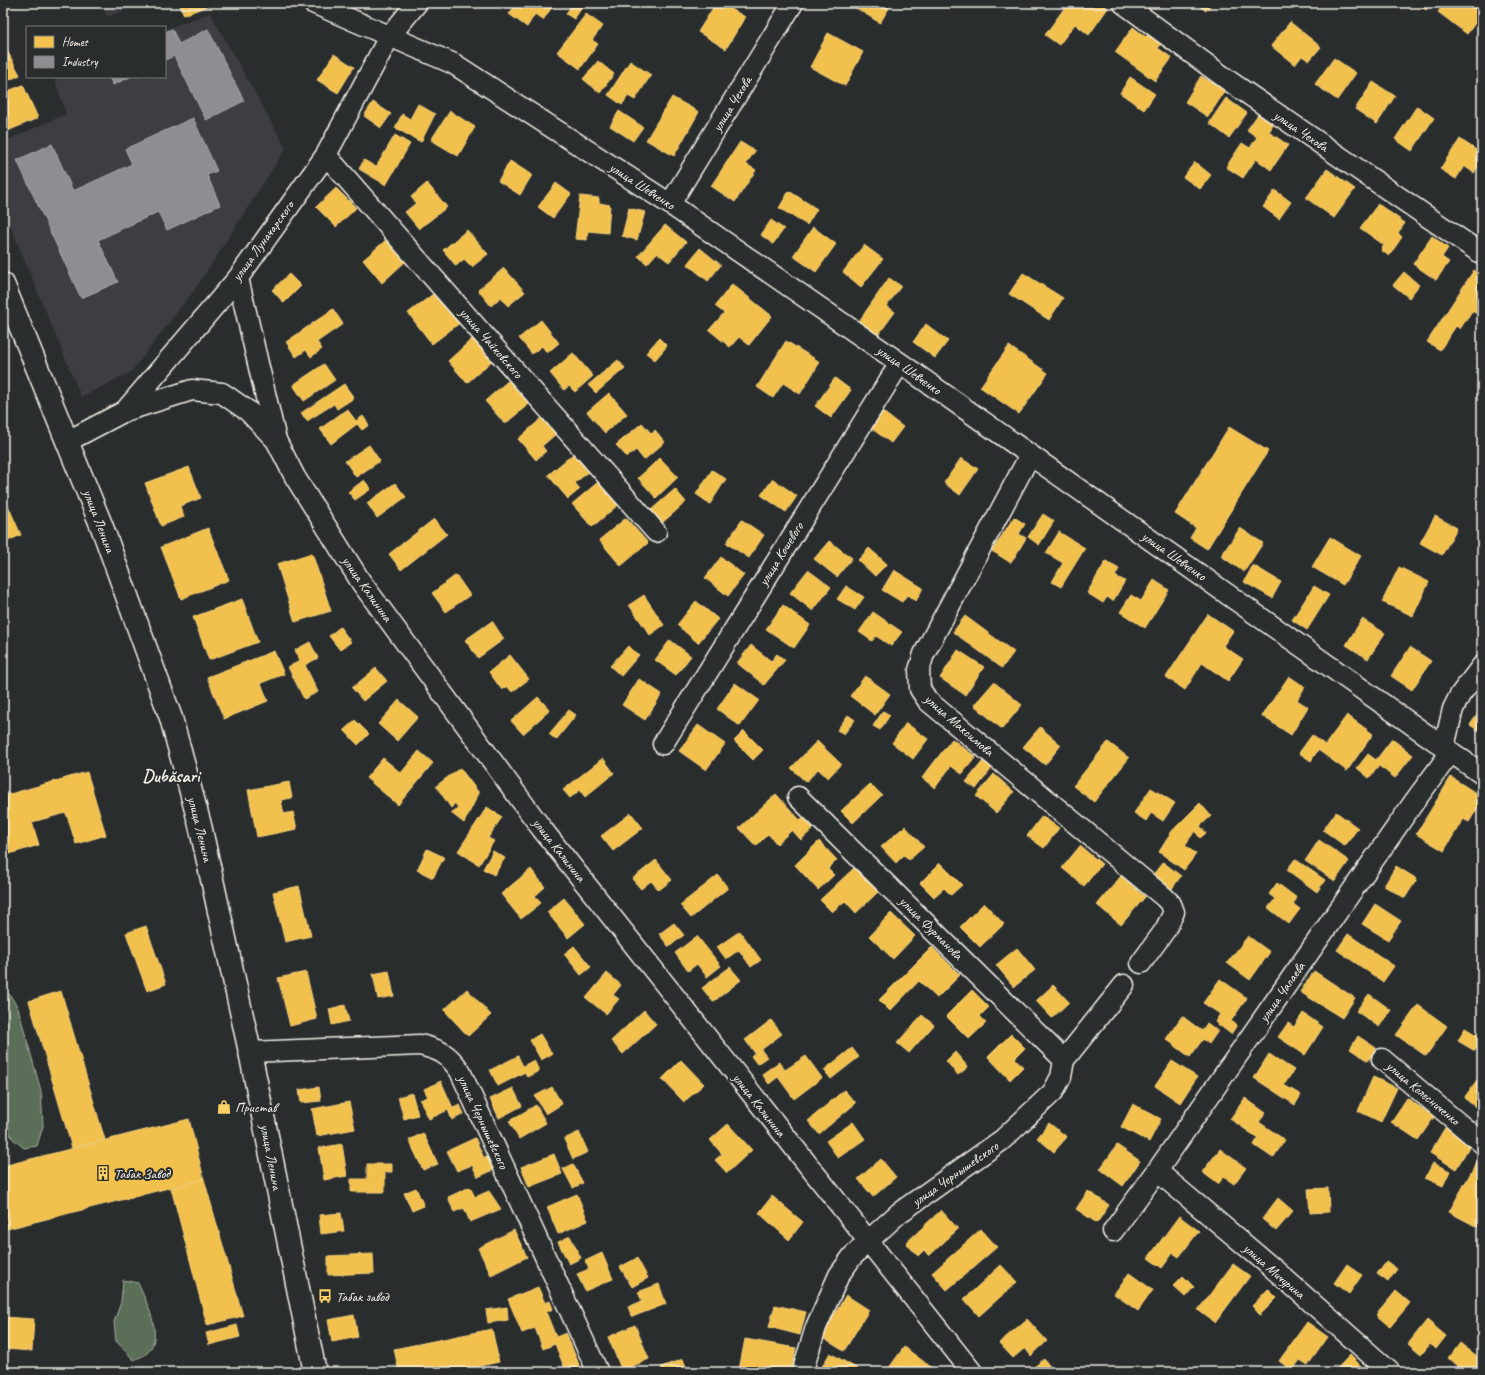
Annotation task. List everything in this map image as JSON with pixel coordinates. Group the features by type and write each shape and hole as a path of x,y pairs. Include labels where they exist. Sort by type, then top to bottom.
{"street":[{"name":"улица Шевченко","path":"314,3 389,37 454,64 670,204 900,363 1482,774"},
{"name":"улица Луначарского","path":"68,441 124,411 238,278 326,155 389,37 417,3"},
{"name":"улица Чехова","path":"670,204 794,3"},
{"name":"улица Чехова","path":"1123,3 1232,84 1482,254"},
{"name":"улица Чайковского","path":"326,155 656,532"},
{"name":"улица Калинина","path":"238,278 276,440 295,477 361,582 537,823 867,1242 972,1372"},
{"name":"улица Ленина","path":"3,284 102,527 171,718 200,825 250,1052 315,1372"},
{"name":"улица Кошевого","path":"663,744 900,363"},
{"path":"124,411 192,390 222,393 248,411 276,440"},
{"name":"улица Максимова","path":"1030,455 924,654 919,670 920,689 928,701 1172,904 1174,912 1165,930 1141,963"},
{"path":"1447,750 1453,708 1460,695 1482,666"},
{"name":"улица Чапаева","path":"1113,1231 1157,1171 1414,802 1447,750"},
{"name":"улица Фурманова","path":"798,797 1064,1060"},
{"name":"улица Чернышевского","path":"803,1372 816,1327 839,1275 852,1257 899,1213 959,1172 1007,1135 1053,1092 1061,1077 1064,1060 1124,985"},
{"name":"улица Чернышевского","path":"250,1052 420,1045 434,1048 443,1052 451,1059 460,1071 598,1372"},
{"name":"улица Колесниченко","path":"1382,1059 1482,1143"},
{"name":"улица Мичурина","path":"1157,1171 1276,1271 1390,1372"}],"shaded area":[{"path":"102,3 135,3 136,6 107,17"},
{"path":"210,13 286,148 198,285 131,372 81,397 3,208 3,142 66,114 54,78 166,78 166,29"}],"green space":[{"path":"3,990 10,995 18,1008 41,1091 43,1126 37,1146 24,1148 12,1138 3,1116"},
{"path":"123,1280 138,1283 149,1308 154,1327 152,1345 147,1353 134,1360 116,1341 114,1322 121,1302"}],"building: Homes":[{"path":"179,3 209,3 210,5 184,15"},
{"path":"517,3 555,3 543,20 535,14 527,27 509,14"},
{"path":"570,3 585,3 574,19 566,14 572,4"},
{"path":"716,3 721,3 745,17 726,49 698,32"},
{"path":"848,3 892,3 880,23"},
{"path":"1068,3 1101,3 1108,8 1089,35 1075,24 1059,45 1045,35"},
{"path":"1195,3 1212,3 1206,11"},
{"path":"1417,3 1431,3 1426,10"},
{"path":"1445,3 1482,3 1482,14 1467,34 1438,12"},
{"path":"586,14 603,26 592,40 598,44 580,69 557,52"},
{"path":"1290,22 1321,47 1309,61 1302,56 1295,65 1271,46"},
{"path":"1133,27 1146,37 1149,33 1162,43 1158,48 1172,58 1155,81 1115,52"},
{"path":"828,33 863,52 845,86 810,67"},
{"path":"3,43 20,75 3,83"},
{"path":"334,54 354,67 338,93 317,80"},
{"path":"1334,58 1356,73 1337,100 1315,84"},
{"path":"598,61 614,74 600,93 583,79"},
{"path":"630,61 651,75 635,100 628,96 622,105 608,95"},
{"path":"1201,76 1225,91 1208,117 1185,102"},
{"path":"1130,77 1155,94 1144,110 1120,93"},
{"path":"1373,82 1395,96 1377,124 1355,109"},
{"path":"23,85 38,118 3,133 3,93"},
{"path":"672,97 699,112 674,156 646,140"},
{"path":"1226,98 1247,113 1229,138 1209,123"},
{"path":"373,102 391,114 381,128 364,116"},
{"path":"418,104 435,114 421,142 395,128 402,114 410,119"},
{"path":"1417,106 1434,118 1412,151 1395,139"},
{"path":"1261,110 1276,120 1269,132 1288,145 1271,170 1256,159 1243,178 1226,167 1242,143 1250,148 1257,137 1247,130"},
{"path":"450,111 475,127 458,156 431,140"},
{"path":"619,111 643,127 633,141 610,126"},
{"path":"395,135 410,144 386,185 359,169 364,160 376,167"},
{"path":"1460,139 1482,154 1482,161 1474,173 1464,166 1456,179 1440,169"},
{"path":"740,142 755,151 746,164 756,170 735,202 711,186"},
{"path":"510,161 532,175 520,195 498,181"},
{"path":"1195,162 1211,175 1200,189 1183,177"},
{"path":"1327,169 1355,189 1334,218 1306,198"},
{"path":"427,183 447,207 419,229 405,212 416,203 411,197"},
{"path":"556,183 571,194 553,218 538,207"},
{"path":"336,188 356,208 336,227 316,207"},
{"path":"1275,190 1291,202 1279,219 1263,207"},
{"path":"789,191 817,209 807,225 779,208"},
{"path":"580,196 599,198 599,203 610,205 608,233 588,231 587,240 575,239"},
{"path":"1378,204 1405,223 1398,233 1402,237 1389,256 1381,250 1384,245 1360,228"},
{"path":"629,208 645,212 637,240 622,236"},
{"path":"771,220 784,229 773,244 761,235"},
{"path":"665,225 686,242 669,262 657,253 647,264 638,256"},
{"path":"813,227 836,244 816,272 793,256"},
{"path":"467,230 488,254 472,267 464,259 456,266 443,250"},
{"path":"1432,236 1448,248 1442,257 1449,262 1436,280 1413,264"},
{"path":"387,239 406,261 382,283 363,260"},
{"path":"864,245 883,259 861,287 843,272"},
{"path":"700,248 721,265 708,281 687,264"},
{"path":"504,268 525,292 508,306 501,297 491,306 478,290"},
{"path":"1474,270 1482,275 1482,317 1472,311 1460,329 1456,326 1440,350 1427,342"},
{"path":"1404,272 1419,285 1409,298 1393,285"},
{"path":"1023,273 1063,298 1049,320 1009,294"},
{"path":"289,274 301,286 284,303 272,290"},
{"path":"889,278 901,286 887,306 895,312 876,338 857,324"},
{"path":"732,284 772,316 749,345 739,337 730,347 709,330 724,313 715,306"},
{"path":"437,291 461,322 432,344 408,313"},
{"path":"333,309 343,324 317,342 322,349 311,357 306,350 296,357 286,342"},
{"path":"541,320 559,343 547,353 542,346 532,354 519,338"},
{"path":"926,324 948,341 935,358 913,342"},
{"path":"474,337 494,359 467,383 448,361"},
{"path":"659,338 667,346 655,360 646,353"},
{"path":"786,341 820,362 800,394 783,383 773,398 757,387"},
{"path":"1009,346 1048,373 1019,414 980,387"},
{"path":"573,353 593,376 575,392 569,386 564,390 550,373"},
{"path":"618,360 625,368 596,393 588,385"},
{"path":"324,364 335,380 304,401 293,385"},
{"path":"835,378 851,390 831,418 815,406"},
{"path":"510,379 530,403 505,424 485,401"},
{"path":"344,384 354,398 337,409 334,404 307,421 301,413"},
{"path":"609,393 627,414 605,433 587,412"},
{"path":"347,409 356,421 363,416 369,425 362,430 357,424 331,444 320,429"},
{"path":"879,409 903,427 891,443 867,425"},
{"path":"542,418 556,434 542,446 546,451 536,460 518,439"},
{"path":"642,423 652,434 655,430 665,442 644,460 636,450 627,457 616,445"},
{"path":"1229,427 1268,451 1207,549 1190,538 1196,528 1175,514"},
{"path":"369,445 380,461 356,477 345,461"},
{"path":"573,454 588,472 575,483 580,489 568,499 548,475"},
{"path":"660,458 678,477 656,498 638,478"},
{"path":"961,458 978,469 960,495 944,483"},
{"path":"189,467 201,498 180,506 184,517 161,526 145,483"},
{"path":"712,470 726,479 710,504 696,494"},
{"path":"773,479 797,496 786,512 761,495"},
{"path":"364,480 371,489 355,500 348,492"},
{"path":"598,482 618,505 592,527 572,504"},
{"path":"395,483 406,497 377,518 367,503"},
{"path":"675,489 686,502 662,523 651,510"},
{"path":"3,494 21,535 3,543"},
{"path":"1043,514 1054,521 1039,545 1028,537"},
{"path":"1435,516 1457,528 1442,555 1420,543"},
{"path":"1014,517 1025,524 1019,534 1026,538 1011,563 992,551"},
{"path":"626,518 648,543 621,566 599,540"},
{"path":"434,519 447,534 401,570 389,554"},
{"path":"742,520 764,535 749,558 726,543"},
{"path":"208,528 229,580 181,599 161,547"},
{"path":"1240,528 1263,543 1244,572 1221,556"},
{"path":"1059,532 1085,548 1061,587 1052,582 1063,563 1046,553"},
{"path":"1330,537 1361,556 1343,585 1312,567"},
{"path":"829,541 852,558 837,577 814,559"},
{"path":"869,548 887,564 875,576 858,560"},
{"path":"312,553 331,611 295,622 277,564"},
{"path":"721,557 744,575 728,596 705,578"},
{"path":"1106,561 1119,569 1115,576 1125,581 1113,601 1107,597 1103,603 1087,593"},
{"path":"1253,565 1281,582 1272,598 1244,582"},
{"path":"1399,567 1429,582 1413,616 1382,602"},
{"path":"808,570 831,587 813,611 790,593"},
{"path":"894,570 923,588 916,601 907,595 902,602 882,590"},
{"path":"456,575 470,595 446,612 432,593"},
{"path":"1154,580 1169,590 1145,628 1120,612 1131,595 1141,601"},
{"path":"846,586 864,597 855,610 837,599"},
{"path":"1314,586 1329,595 1307,630 1292,620"},
{"path":"644,595 664,625 650,635 629,605"},
{"path":"242,599 258,642 209,660 193,617"},
{"path":"696,601 718,619 698,643 677,625"},
{"path":"783,605 810,625 794,648 766,629"},
{"path":"873,612 902,632 891,646 876,636 872,641 859,632"},
{"path":"1208,614 1233,631 1223,646 1243,659 1228,681 1202,663 1185,690 1166,677"},
{"path":"965,616 1014,652 1002,668 953,632"},
{"path":"1362,619 1385,633 1368,659 1346,645"},
{"path":"492,621 504,639 478,658 465,640"},
{"path":"340,627 351,642 340,650 329,636"},
{"path":"670,640 691,656 676,675 655,660"},
{"path":"310,642 318,658 305,665 318,692 304,699 288,667 300,661 295,650"},
{"path":"751,645 771,661 777,654 785,660 764,685 737,663"},
{"path":"628,646 639,655 621,676 610,666"},
{"path":"1410,647 1431,661 1412,690 1391,676"},
{"path":"958,650 984,667 965,695 940,678"},
{"path":"274,651 284,674 261,683 268,701 224,719 207,677"},
{"path":"510,655 529,679 512,692 507,686 502,690 489,672"},
{"path":"376,668 387,681 363,701 352,688"},
{"path":"865,676 890,694 875,715 850,696"},
{"path":"1289,676 1305,687 1297,700 1308,707 1291,735 1262,716"},
{"path":"639,679 662,694 645,720 622,705"},
{"path":"994,682 1022,705 1002,729 974,705"},
{"path":"735,683 759,700 740,726 717,709"},
{"path":"538,697 550,710 523,734 511,721"},
{"path":"399,700 418,717 397,741 378,724"},
{"path":"1482,707 1482,733 1470,725"},
{"path":"569,710 576,715 556,740 549,734"},
{"path":"883,711 890,715 880,730 873,726"},
{"path":"848,715 855,720 844,734 837,730"},
{"path":"1347,715 1373,734 1347,771 1318,750 1311,761 1299,753 1312,735 1325,745"},
{"path":"355,720 369,734 358,745 344,730"},
{"path":"906,723 928,739 913,759 892,743"},
{"path":"698,725 725,744 706,770 679,751"},
{"path":"1040,727 1061,745 1045,765 1023,747"},
{"path":"744,731 763,750 753,760 734,741"},
{"path":"952,739 976,757 962,774 951,766 935,788 922,778"},
{"path":"1392,739 1413,755 1395,778 1379,766 1369,778 1357,768 1368,754 1376,760"},
{"path":"817,741 841,764 828,778 818,769 806,782 791,768"},
{"path":"1108,742 1129,758 1094,802 1073,786"},
{"path":"419,751 433,763 398,805 366,778 383,758 401,773"},
{"path":"603,758 614,773 585,797 580,790 570,798 563,790"},
{"path":"983,761 992,768 976,789 966,782"},
{"path":"460,768 479,793 464,823 451,813 458,808 455,803 451,808 436,786"},
{"path":"87,772 106,835 76,844 66,813 32,822 39,845 3,856 3,796"},
{"path":"994,774 1014,792 996,813 976,796"},
{"path":"1451,777 1482,797 1482,801 1469,822 1463,819 1444,851 1416,834"},
{"path":"289,782 292,798 281,800 284,814 293,812 297,829 257,837 248,790"},
{"path":"870,784 882,795 853,823 841,811"},
{"path":"1151,788 1175,803 1163,821 1151,813 1146,821 1134,813"},
{"path":"776,794 800,820 805,816 815,827 801,840 792,830 777,844 768,834 756,846 739,828"},
{"path":"1200,803 1211,816 1200,826 1206,833 1200,838 1195,831 1185,845 1196,854 1184,870 1159,852 1172,831"},
{"path":"487,807 502,817 488,838 494,841 479,865 458,851"},
{"path":"1336,812 1358,828 1345,846 1323,830"},
{"path":"631,813 643,828 613,851 601,836"},
{"path":"1042,816 1059,828 1044,848 1027,836"},
{"path":"905,826 924,847 909,860 904,855 896,863 881,847"},
{"path":"1319,840 1349,861 1335,881 1305,861"},
{"path":"819,841 837,860 828,869 834,875 818,890 795,865"},
{"path":"1482,843 1482,857 1476,853"},
{"path":"1080,846 1102,864 1084,886 1062,868"},
{"path":"427,849 444,857 433,878 417,870"},
{"path":"493,851 505,858 494,875 483,869"},
{"path":"1295,859 1325,880 1317,892 1287,870"},
{"path":"656,860 672,880 659,890 651,881 641,889 632,879"},
{"path":"1163,862 1181,876 1171,890 1152,876"},
{"path":"940,863 962,885 951,895 944,888 934,897 920,883"},
{"path":"1396,866 1417,879 1405,898 1384,886"},
{"path":"855,867 878,892 856,913 845,901 832,912 820,900"},
{"path":"531,869 545,887 535,896 541,903 521,919 501,894"},
{"path":"718,875 728,888 691,918 680,905"},
{"path":"1121,876 1145,897 1121,925 1097,905"},
{"path":"1277,883 1297,898 1293,904 1300,909 1289,924 1268,908 1275,899 1269,894"},
{"path":"299,886 311,936 285,942 273,892"},
{"path":"564,898 585,924 568,938 547,912"},
{"path":"984,903 1004,924 980,947 960,927"},
{"path":"1375,904 1401,921 1388,940 1362,924"},
{"path":"891,913 915,936 893,959 869,936"},
{"path":"674,923 684,935 669,947 659,934"},
{"path":"146,926 166,984 147,991 126,933"},
{"path":"740,931 761,960 751,967 739,950 726,959 717,947"},
{"path":"1348,934 1394,966 1383,982 1337,950"},
{"path":"697,936 721,966 707,977 697,964 688,971 675,953"},
{"path":"1248,936 1270,952 1250,980 1227,963"},
{"path":"574,946 591,967 581,975 564,954"},
{"path":"932,947 960,975 937,998 919,981 890,1011 879,1000"},
{"path":"1017,948 1035,970 1014,987 996,965"},
{"path":"730,967 741,980 713,1002 702,988"},
{"path":"389,971 394,996 378,999 373,974"},
{"path":"1314,971 1355,998 1342,1018 1300,992"},
{"path":"306,972 317,1019 290,1026 278,978"},
{"path":"607,973 621,985 613,995 619,999 606,1014 586,998"},
{"path":"1220,979 1247,998 1231,1021 1237,1025 1231,1034 1215,1022 1220,1014 1203,1003"},
{"path":"1053,985 1069,1002 1052,1018 1036,1001"},
{"path":"467,989 491,1015 468,1036 444,1010"},
{"path":"972,990 989,1007 980,1016 986,1023 969,1039 946,1016"},
{"path":"61,991 105,1140 72,1148 29,1001"},
{"path":"1369,994 1391,1010 1379,1027 1356,1011"},
{"path":"345,1005 349,1021 332,1025 329,1009"},
{"path":"1418,1005 1447,1026 1426,1056 1396,1035"},
{"path":"644,1010 656,1024 623,1054 611,1041"},
{"path":"1303,1013 1323,1027 1305,1055 1278,1037 1288,1023 1294,1027"},
{"path":"922,1015 934,1025 909,1053 897,1043"},
{"path":"1182,1016 1202,1031 1207,1023 1218,1031 1209,1044 1203,1039 1190,1057 1166,1039"},
{"path":"771,1020 782,1034 761,1050 767,1057 757,1064 751,1056 755,1053 745,1040"},
{"path":"1465,1028 1482,1038 1475,1051 1458,1041"},
{"path":"540,1034 552,1054 541,1060 530,1040"},
{"path":"1011,1034 1025,1048 1015,1058 1023,1067 1010,1080 988,1057"},
{"path":"1358,1036 1376,1048 1368,1061 1350,1049"},
{"path":"852,1048 859,1057 831,1079 824,1070"},
{"path":"955,1052 968,1067 958,1075 946,1061"},
{"path":"1269,1054 1294,1070 1284,1085 1301,1095 1295,1105 1254,1078"},
{"path":"518,1056 523,1066 534,1060 539,1071 527,1077 525,1072 498,1086 490,1070"},
{"path":"806,1056 822,1078 794,1099 778,1077 769,1084 762,1074 779,1062 785,1070"},
{"path":"681,1060 704,1084 684,1102 662,1079"},
{"path":"1172,1061 1197,1077 1180,1103 1155,1086"},
{"path":"1482,1073 1482,1112 1464,1098"},
{"path":"1373,1077 1397,1088 1381,1122 1358,1111"},
{"path":"441,1081 453,1108 460,1105 464,1114 452,1120 448,1110 429,1119 420,1100 428,1097 424,1089"},
{"path":"319,1087 321,1101 301,1103 299,1090"},
{"path":"552,1087 562,1104 546,1114 535,1096"},
{"path":"513,1088 522,1106 499,1118 490,1099"},
{"path":"844,1090 856,1103 819,1134 808,1121"},
{"path":"412,1093 418,1115 404,1119 398,1097"},
{"path":"1245,1098 1266,1113 1259,1122 1285,1140 1273,1158 1254,1145 1258,1138 1230,1119"},
{"path":"1407,1098 1434,1117 1418,1140 1391,1122"},
{"path":"349,1102 355,1129 317,1136 312,1109"},
{"path":"1133,1104 1161,1119 1149,1142 1121,1127"},
{"path":"536,1105 546,1123 519,1139 509,1121"},
{"name":"Табак Завод","path":"189,1119 204,1179 3,1230 3,1166"},
{"path":"853,1122 865,1139 838,1158 826,1141"},
{"path":"1049,1123 1067,1137 1054,1152 1037,1138"},
{"path":"728,1124 752,1150 727,1173 715,1160 722,1154 710,1140"},
{"path":"1446,1126 1472,1142 1456,1169 1430,1153"},
{"path":"579,1132 588,1152 573,1159 564,1139"},
{"path":"423,1133 438,1164 423,1170 409,1140"},
{"path":"475,1138 484,1158 492,1155 498,1168 478,1177 472,1165 457,1171 447,1151"},
{"path":"342,1144 347,1176 324,1180 319,1148"},
{"path":"1117,1145 1140,1161 1123,1186 1100,1169"},
{"path":"1220,1149 1246,1168 1234,1184 1224,1177 1218,1184 1202,1172"},
{"path":"554,1154 562,1174 529,1187 521,1167"},
{"path":"1479,1158 1482,1160 1481,1229 1449,1212"},
{"path":"881,1159 896,1177 873,1197 858,1179"},
{"path":"1433,1163 1450,1171 1443,1186 1425,1178"},
{"path":"367,1164 392,1164 392,1172 385,1172 385,1192 351,1192 351,1179 367,1179"},
{"path":"573,1164 583,1183 573,1188 563,1169"},
{"path":"204,1179 243,1316 207,1325 171,1188"},
{"path":"470,1187 475,1197 489,1191 501,1209 470,1222 464,1208 454,1212 448,1197"},
{"path":"416,1188 424,1206 412,1211 404,1193"},
{"path":"1328,1188 1329,1212 1310,1213 1308,1189"},
{"path":"1088,1191 1109,1205 1097,1223 1076,1209"},
{"path":"577,1194 588,1221 558,1234 547,1207"},
{"path":"772,1196 803,1222 789,1240 759,1213"},
{"path":"1278,1198 1293,1211 1276,1231 1262,1219"},
{"path":"941,1210 958,1229 929,1256 924,1250 918,1256 906,1243"},
{"path":"341,1213 344,1231 321,1234 319,1215"},
{"path":"1179,1216 1199,1231 1179,1257 1173,1253 1162,1268 1148,1258"},
{"path":"981,1229 997,1247 947,1290 932,1273"},
{"path":"514,1230 527,1257 491,1275 478,1248"},
{"path":"570,1236 581,1258 569,1264 558,1242"},
{"path":"602,1253 613,1279 585,1291 577,1274 589,1269 585,1261"},
{"path":"373,1254 374,1273 328,1275 328,1256"},
{"path":"637,1258 648,1278 632,1287 620,1267"},
{"path":"1386,1261 1397,1269 1388,1282 1377,1274"},
{"path":"1233,1264 1250,1276 1215,1323 1198,1310"},
{"path":"1347,1264 1362,1275 1349,1294 1334,1283"},
{"path":"1001,1265 1017,1282 979,1316 964,1299"},
{"path":"1129,1273 1153,1290 1138,1311 1114,1294"},
{"path":"1183,1276 1194,1287 1185,1297 1173,1286"},
{"path":"659,1284 666,1304 632,1317 628,1307 642,1301 638,1292"},
{"path":"538,1287 545,1303 550,1301 553,1309 546,1312 556,1337 566,1333 582,1372 566,1372 555,1344 543,1349 535,1328 522,1333 508,1299"},
{"path":"1268,1289 1277,1298 1260,1315 1252,1306"},
{"path":"1396,1291 1410,1303 1390,1327 1376,1315"},
{"path":"846,1295 869,1310 844,1351 821,1337"},
{"path":"775,1305 806,1312 800,1335 769,1327"},
{"path":"507,1307 508,1320 488,1323 486,1310"},
{"path":"354,1315 358,1337 332,1342 328,1320"},
{"path":"3,1317 34,1319 32,1351 4,1349 3,1358"},
{"path":"1027,1319 1047,1341 1031,1356 1025,1348 1013,1358 999,1343"},
{"path":"1427,1320 1446,1336 1436,1349 1430,1344 1421,1355 1408,1344"},
{"path":"1307,1322 1328,1337 1308,1365 1300,1360 1292,1371 1279,1361"},
{"path":"237,1325 240,1337 209,1345 206,1333"},
{"path":"635,1325 649,1359 622,1371 608,1337"},
{"path":"492,1329 499,1362 452,1372 399,1372 394,1349"},
{"path":"745,1339 796,1348 791,1372 765,1368 739,1370"},
{"path":"1460,1343 1482,1360 1482,1368 1479,1372 1454,1372 1458,1366 1449,1358"},
{"path":"904,1347 931,1367 927,1372 886,1372"},
{"path":"830,1353 863,1372 819,1372"},
{"path":"1350,1355 1367,1372 1334,1372"},
{"path":"683,1359 688,1372 663,1372 661,1367"},
{"path":"1044,1359 1054,1372 1028,1372"}],"building: Industry":[{"path":"172,29 179,44 208,29 244,101 206,120 174,56 166,60 166,32"},
{"path":"110,78 128,78 113,85"},
{"path":"193,118 217,171 207,175 220,205 167,230 158,212 98,240 118,282 81,298 17,160 52,144 73,191 132,164 125,149"}],"place":[{"name":"Пристав","path":"224,1107"},
{"name":"Табак Завод","path":"103,1173"},
{"name":"Табак завод","path":"325,1296"}],"district":[{"name":"Dubăsari","path":"171,776"}]}
